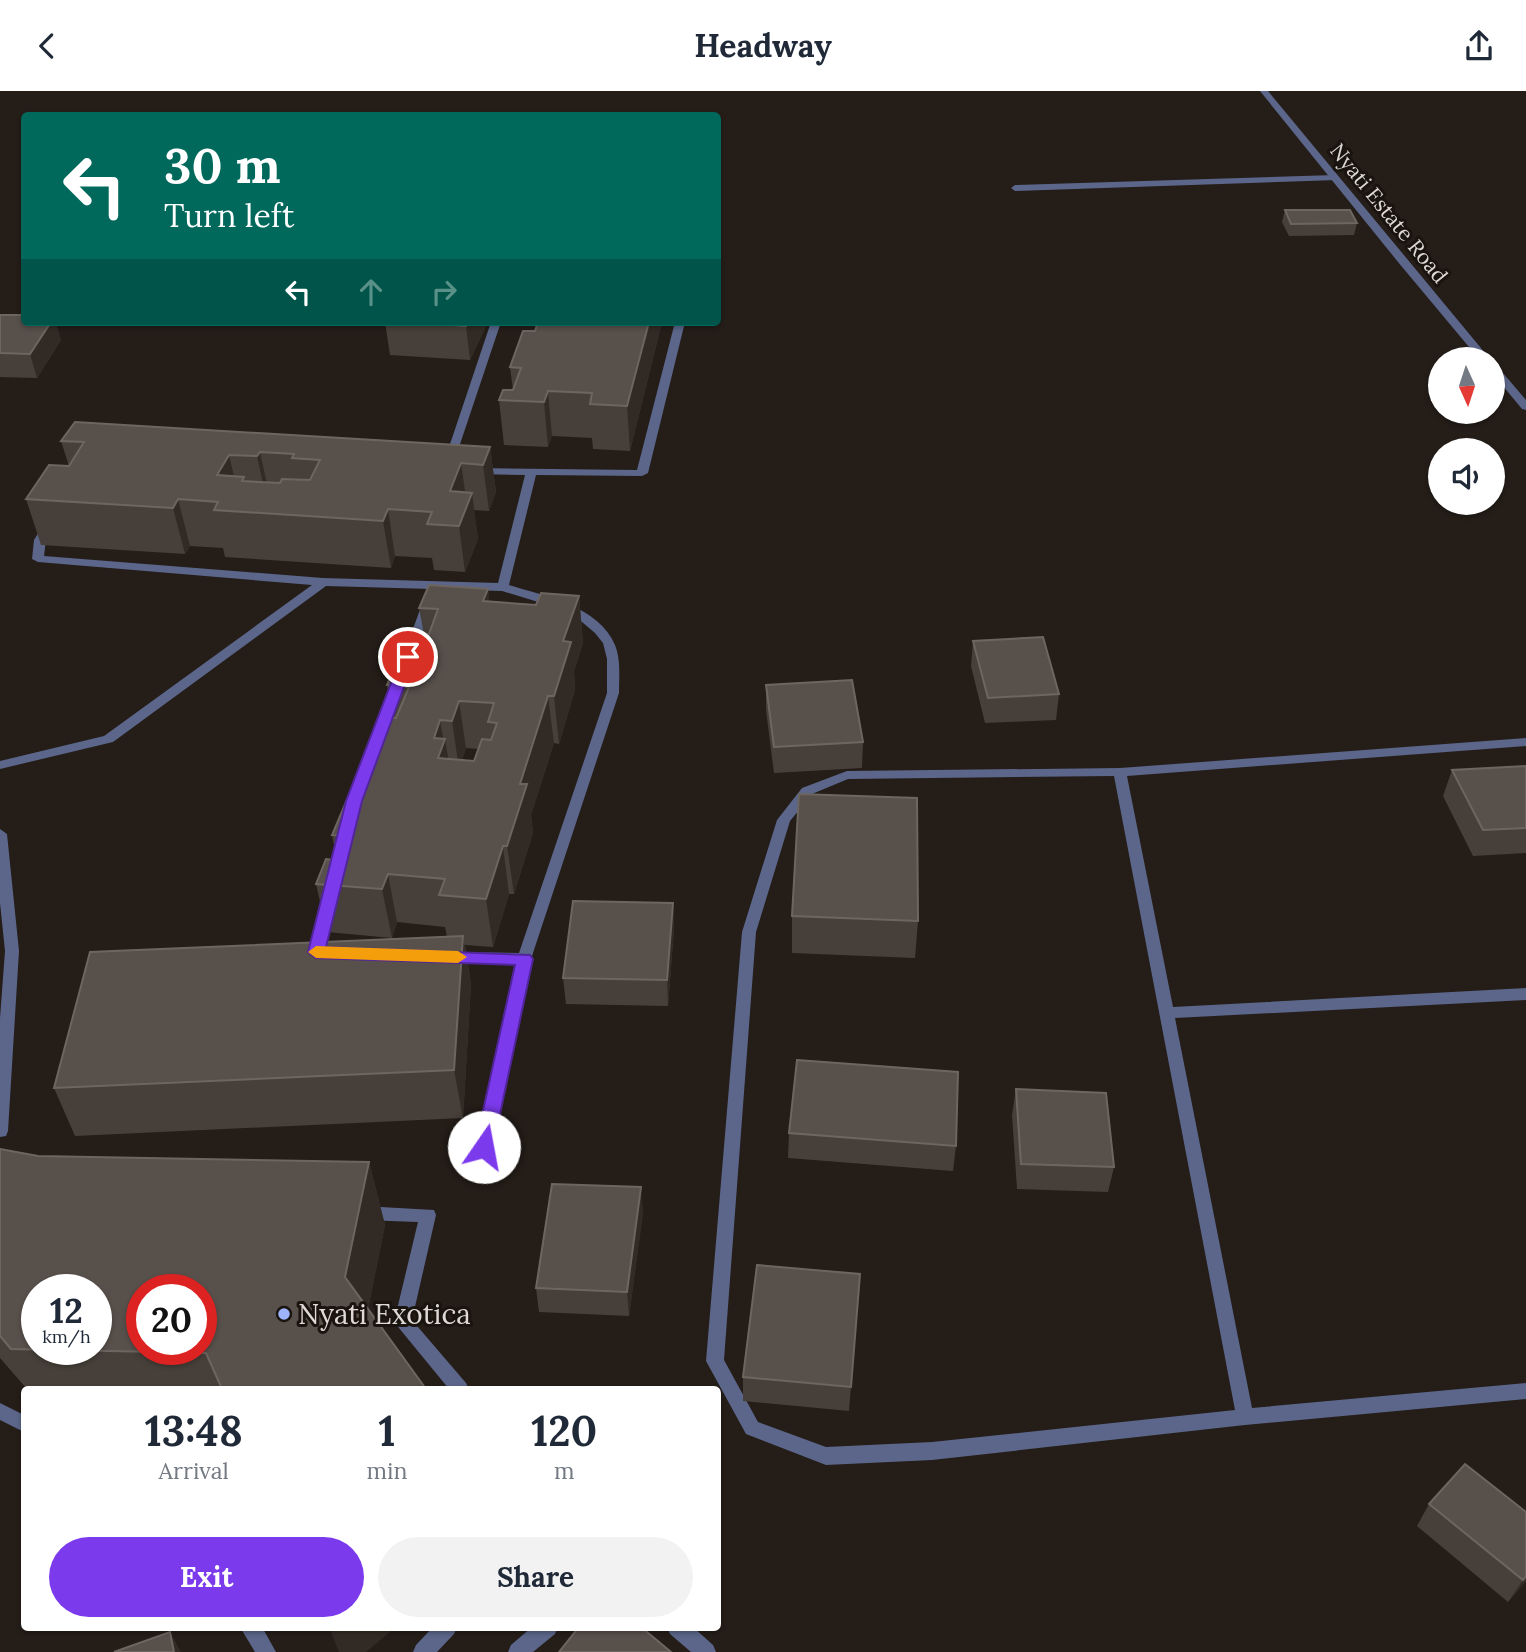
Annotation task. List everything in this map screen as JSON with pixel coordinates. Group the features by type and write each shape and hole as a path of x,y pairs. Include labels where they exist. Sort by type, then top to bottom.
{"street":[{"name":"Nyati Estate Road","path":"1264,91 1475,347"},
{"path":"1014,188 1334,177"},
{"path":"458,471 495,326"},
{"path":"432,470 642,473 679,326"},
{"path":"1505,382 1526,407"},
{"path":"503,587 531,473"},
{"path":"52,517 40,540 38,559 323,582 503,587 572,611 603,631 614,657 613,692 524,959 478,1173"},
{"path":"0,765 108,739 323,582"},
{"path":"373,750 436,585"},
{"path":"1526,742 1120,772 847,775 807,790 784,820 749,932 715,1361 752,1427 826,1456 932,1451 1244,1417 1526,1391"},
{"path":"1120,772 1244,1417"},
{"path":"0,834 12,951 0,1131"},
{"path":"317,952 332,889"},
{"path":"427,956 524,959"},
{"path":"1165,1013 1526,994"},
{"path":"347,1212 428,1215 403,1322 457,1386"},
{"path":"0,1411 21,1422"},
{"path":"253,1631 266,1652"},
{"path":"423,1652 443,1631"},
{"path":"518,1652 543,1631"},
{"path":"682,1631 706,1652"}],"building":[{"path":"1285,210 1350,210 1357,223 1291,224"},
{"path":"0,315 21,315 21,326 48,326 30,354 0,353"},
{"path":"537,326 648,326 627,406 590,404 592,393 548,391 544,402 499,400 503,390 513,390 521,368 510,367 523,331 535,331"},
{"path":"75,422 490,447 483,465 461,463 450,491 472,493 459,526 427,524 432,512 388,509 383,521 214,510 218,502 178,499 173,508 26,499 49,465 69,466 84,442 61,441","holes":["260,452 294,454 292,458 320,460 310,480 282,479 280,483 242,481 244,477 217,475 229,455 257,456"]},
{"path":"429,585 488,589 483,601 536,605 541,593 579,596 563,641 571,642 554,696 548,696 520,784 527,784 486,899 439,895 445,879 388,874 382,889 316,884 326,859 342,861 352,836 332,835 382,717 396,718 409,687 387,685 409,633 429,634 438,609 419,608","holes":["459,701 494,703 488,722 497,723 491,740 482,739 474,761 438,758 445,739 434,738 440,720 452,721"]},
{"path":"1043,637 1059,694 988,698 973,641"},
{"path":"852,680 863,742 774,747 766,685"},
{"path":"1526,766 1526,828 1483,830 1452,770"},
{"path":"799,794 917,798 918,921 792,916"},
{"path":"573,901 673,903 667,980 563,978"},
{"path":"463,936 454,1070 54,1088 90,952"},
{"path":"797,1060 958,1072 956,1146 789,1133"},
{"path":"1016,1089 1106,1093 1114,1167 1021,1164"},
{"name":"Nyati Exotica","path":"0,1149 38,1156 369,1162 345,1277 424,1386 221,1386 211,1365 217,1365 217,1274 126,1274 126,1351 112,1351 112,1274 21,1274 21,1349 11,1349 0,1336"},
{"path":"552,1184 641,1187 627,1292 536,1288"},
{"path":"757,1265 860,1274 851,1387 743,1377"},
{"path":"1465,1464 1526,1512 1526,1576 1523,1580 1429,1504"},
{"path":"576,1631 646,1631 671,1652 559,1652"},
{"path":"170,1632 174,1652 114,1652"}],"slow traffic":[{"path":"316,952 458,957"}],"place":[{"name":"Nyati Exotica","path":"284,1314"}],"route":[{"path":"408,657 354,801 316,952 524,959 484,1147"}]}
